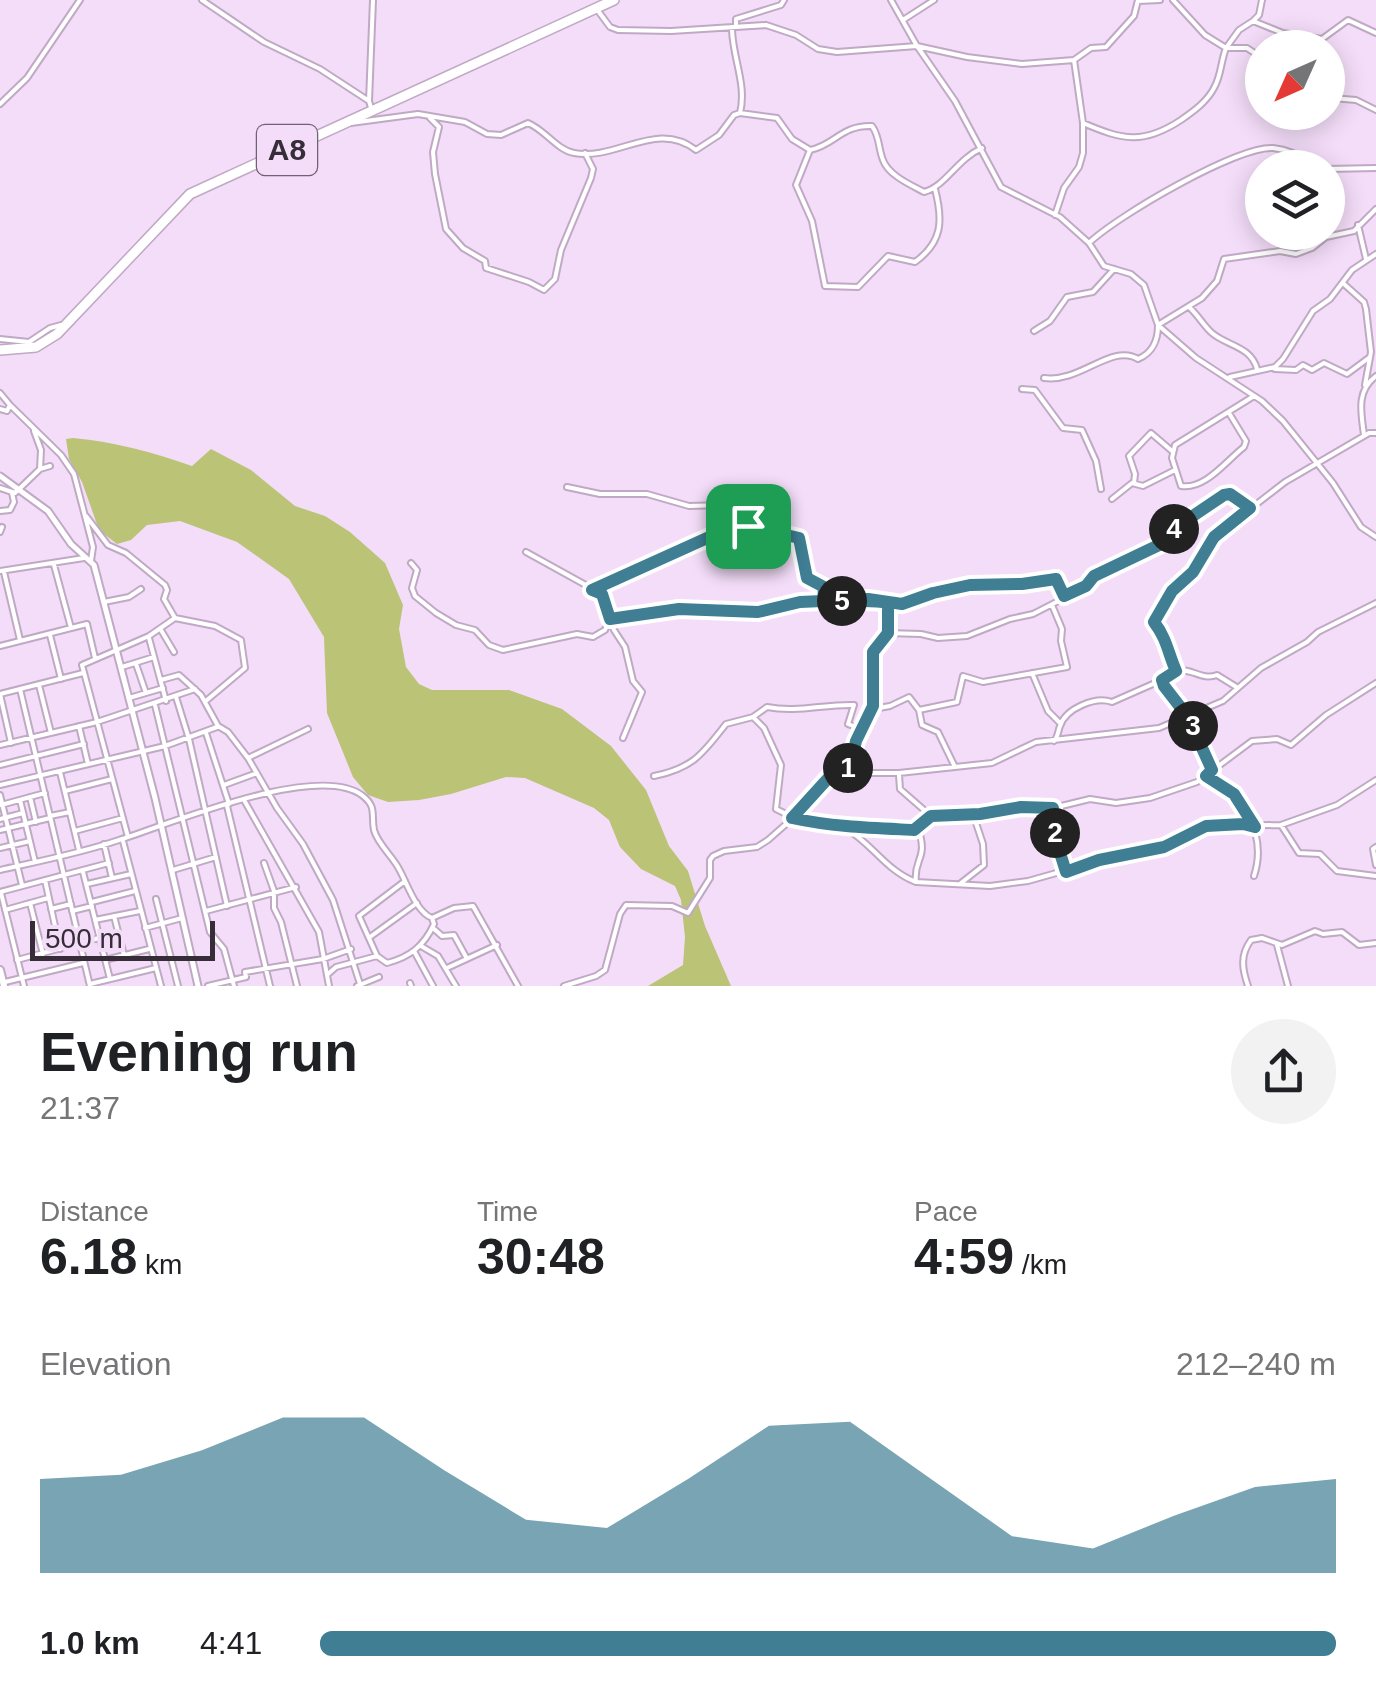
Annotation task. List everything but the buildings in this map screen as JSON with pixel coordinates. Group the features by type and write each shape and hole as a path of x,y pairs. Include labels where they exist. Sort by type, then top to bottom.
{"highway":[{"name":"A8","path":"0,350 36,347 66,325 190,194 348,122 370,106 614,0"}],"main road":[{"path":"0,970 2,984"}],"street":[{"path":"0,104 27,78 80,0"},
{"path":"202,0 264,42 351,87 370,106"},
{"path":"370,106 374,0"},
{"path":"740,113 743,86 736,67 736,19 781,5 784,0"},
{"path":"892,0 1002,187 1055,215 1089,243 1104,266 1130,274 1144,285 1158,325 1158,337 1144,356 1116,354 1068,378 1044,378"},
{"path":"902,20 934,0"},
{"path":"596,8 610,27 618,30 766,25 796,35 818,49 836,52 917,46 967,58 1022,64 1074,60 1090,48 1106,47 1134,16 1138,0 1160,0"},
{"path":"1173,0 1205,35 1226,48 1245,48"},
{"path":"1083,123 1125,138 1146,138 1190,113 1214,90 1226,48 1239,30 1259,15 1262,0"},
{"path":"1334,30 1348,20 1376,33"},
{"path":"1253,21 1276,30"},
{"path":"1055,215 1083,153 1074,60"},
{"path":"1345,99 1376,110"},
{"path":"348,122 418,114 465,122 487,134 502,135 528,123 544,130 562,148 584,153 612,150 652,138 684,140 696,150 720,135 734,115 740,113 777,118 792,138 810,150 825,146 838,134 872,126 879,137 884,164 924,192 935,190 966,155 982,148"},
{"path":"429,117 439,128 435,174 446,229 463,248 485,262 486,268 544,290 556,280 560,250 592,178 593,170 584,153"},
{"path":"810,150 796,185 812,221 824,286 858,287 888,256 915,262 922,257 942,226 935,190"},
{"path":"1089,243 1144,204 1245,153"},
{"path":"1345,168 1376,168"},
{"path":"1158,325 1202,298 1217,281 1224,260 1280,251 1296,254 1326,237 1354,231 1376,208"},
{"path":"1358,224 1366,259"},
{"path":"1270,368 1283,360 1306,319 1352,270 1376,254"},
{"path":"1034,332 1050,321 1067,297 1093,292 1114,269"},
{"path":"1343,283 1364,302 1370,357 1361,400 1364,436"},
{"path":"1188,306 1211,332 1255,360 1257,369"},
{"path":"0,339 30,342 50,328 66,325"},
{"path":"1158,325 1196,358 1254,396 1283,421 1333,483 1361,527 1376,537"},
{"path":"1228,378 1257,369 1296,370 1302,364 1312,370 1324,363 1347,374 1370,357"},
{"path":"1366,384 1376,376"},
{"path":"1022,389 1034,390 1063,428 1082,430 1102,488"},
{"path":"0,393 74,474 92,547 89,559"},
{"path":"1172,452 1184,437 1254,396"},
{"path":"0,408 7,411 10,405"},
{"path":"1134,484 1135,474 1128,456 1151,434 1172,452 1181,486 1192,488 1204,482 1244,447 1241,428 1229,412"},
{"path":"33,430 41,450 40,469"},
{"path":"1176,671 1170,646 1154,622 1155,616 1172,591 1193,572 1214,537 1316,464 1376,433"},
{"path":"0,511 10,510 16,492 40,469 50,466"},
{"path":"1112,499 1134,484 1144,486 1175,470"},
{"path":"0,476 16,492 48,511 71,544 89,559 118,650 198,986"},
{"path":"567,487 600,494 647,494 689,506 724,505 737,521 748,526 799,538 807,578 824,587 823,602"},
{"path":"0,488 16,492"},
{"path":"888,633 938,638 975,635 1052,605 1086,586 1094,576 1159,545 1169,532 1224,495 1230,494 1250,508"},
{"path":"86,516 108,545 126,553 165,585 168,590 164,601 174,618 218,627 241,640 244,668 205,702"},
{"path":"592,590 716,534 748,526"},
{"path":"526,552 602,594 633,681 642,692 623,738"},
{"path":"20,640 2,570 89,559"},
{"path":"54,562 70,628"},
{"path":"411,563 417,570 412,588 416,596 456,625 475,630 493,648 512,650 577,634 593,637 605,630 610,619"},
{"path":"610,619 679,609 758,612 800,602 868,599 902,604 970,585 1056,579 1064,596"},
{"path":"104,602 132,596 140,590"},
{"path":"848,768 872,710 873,652 888,633 888,603"},
{"path":"564,986 606,970 620,914 626,906 672,906 688,913 710,878 713,856 724,850 756,847 792,818 832,774 848,768 858,772 899,773 992,763 1036,742 1159,728 1223,701 1260,668 1318,632 1376,603"},
{"path":"919,710 957,702 963,676 983,682 1067,667 1062,629 1052,605"},
{"path":"161,986 131,874 123,818 82,663 149,636 174,618"},
{"path":"0,646 95,622"},
{"path":"87,624 95,658"},
{"path":"160,630 174,652"},
{"path":"49,633 61,679"},
{"path":"149,636 166,701"},
{"path":"122,667 154,657"},
{"path":"136,662 146,693"},
{"path":"1054,742 1061,724 1088,702 1102,698 1112,702 1176,671 1189,670 1206,677 1218,675 1238,688"},
{"path":"11,742 0,694 84,673"},
{"path":"1032,673 1048,711 1061,724"},
{"path":"161,680 178,675 196,690 218,726 228,732 248,758 333,900 355,962 358,985 377,978 377,986"},
{"path":"1162,680 1166,693 1188,717 1212,770"},
{"path":"754,718 764,728 781,765 776,809 792,818 842,826 918,828 931,816 973,815 1021,807 1053,808 1090,799 1116,803 1150,798 1197,782 1252,741 1276,738 1290,745 1326,715 1376,683"},
{"path":"39,684 51,733"},
{"path":"129,698 163,688"},
{"path":"20,689 90,985 156,968"},
{"path":"0,745 97,722 196,690"},
{"path":"176,697 227,906"},
{"path":"872,710 909,697 919,710 922,725 938,732 954,765"},
{"path":"654,776 709,750 726,724 754,718 767,708 802,710 830,704 854,705 848,724 861,729"},
{"path":"155,705 210,932 224,950 234,983"},
{"path":"79,726 88,764"},
{"path":"0,785 165,746 218,726"},
{"path":"248,758 308,729"},
{"path":"206,732 223,785 270,986"},
{"path":"0,765 84,744"},
{"path":"60,770 79,850"},
{"path":"223,785 257,773"},
{"path":"899,773 900,789 931,816"},
{"path":"1206,776 1234,794 1255,827 1259,853 1254,876"},
{"path":"65,790 112,779"},
{"path":"842,826 856,834 893,870 916,882 990,886 1164,847 1206,826 1281,825 1337,805 1376,780"},
{"path":"0,870 125,838 268,792 321,784 359,793 373,808 376,834 424,915 432,918 454,908 473,906 518,986"},
{"path":"1,804 44,793"},
{"path":"0,794 22,885"},
{"path":"30,797 36,822"},
{"path":"20,800 35,862"},
{"path":"244,800 320,935 330,986"},
{"path":"1053,808 1056,840 1066,872"},
{"path":"0,830 70,812"},
{"path":"3,818 24,814"},
{"path":"961,883 984,865 983,844 973,815"},
{"path":"74,831 123,818"},
{"path":"1281,825 1299,853 1320,854 1336,871 1376,876"},
{"path":"916,882 924,850 918,828"},
{"path":"0,848 30,841"},
{"path":"104,844 112,878"},
{"path":"1376,848 1376,866"},
{"path":"171,871 216,857"},
{"path":"264,863 297,986"},
{"path":"24,986 0,891 109,864"},
{"path":"83,871 110,979"},
{"path":"87,884 131,874"},
{"path":"44,880 60,949"},
{"path":"405,881 359,916 377,956 387,963 414,951 432,928 432,918"},
{"path":"206,911 296,887"},
{"path":"72,911 135,891"},
{"path":"5,910 48,898"},
{"path":"156,899 178,986"},
{"path":"370,937 417,902"},
{"path":"30,903 43,954"},
{"path":"51,909 70,904"},
{"path":"96,920 140,911"},
{"path":"114,916 124,955"},
{"path":"145,928 182,918"},
{"path":"432,928 444,937 454,935 466,957"},
{"path":"1248,986 1244,950 1251,940 1262,938 1277,945 1311,931 1342,932 1359,944 1376,943"},
{"path":"17,960 100,938"},
{"path":"446,968 497,945"},
{"path":"1277,945 1288,986"},
{"path":"420,946 434,953 456,986"},
{"path":"105,960 151,949"},
{"path":"208,986 234,983 266,968 323,959 351,949"},
{"path":"414,951 433,986"},
{"path":"327,976 336,967 377,956"},
{"path":"2,984 85,962"}],"green space":[{"path":"66,439 133,448 192,466 211,449 251,470 295,506 325,516 350,532 385,563 403,605 399,629 406,667 419,684 432,690 509,690 562,709 611,746 646,790 669,846 688,871 705,926 731,986 648,986 683,965 681,900 675,886 641,869 620,847 609,820 594,808 525,778 506,777 419,800 388,802 368,795 353,777 327,713 324,637 289,579 237,542 180,521 147,525 131,540 117,544 99,530 82,482 69,459"}],"route":[{"path":"748,526 716,534 592,590 602,594 610,619 679,609 758,612 800,602 832,602 852,600 868,599 902,604 970,585 1056,579 1064,596 1086,586 1094,576 1159,545 1169,532 1230,494 1250,508 1214,537 1193,572 1172,591 1154,622 1170,646 1176,671 1162,680 1166,693 1194,726 1196,739 1212,770 1206,776 1234,794 1255,827 1206,826 1164,847 1099,860 1066,872 1056,840 1053,808 1021,807 931,816 914,830 886,826 860,829 792,818 832,774 851,764 856,741 873,706 873,652 888,633 888,603 868,599 832,602 823,602 824,587 807,578 799,538 748,526"}]}
